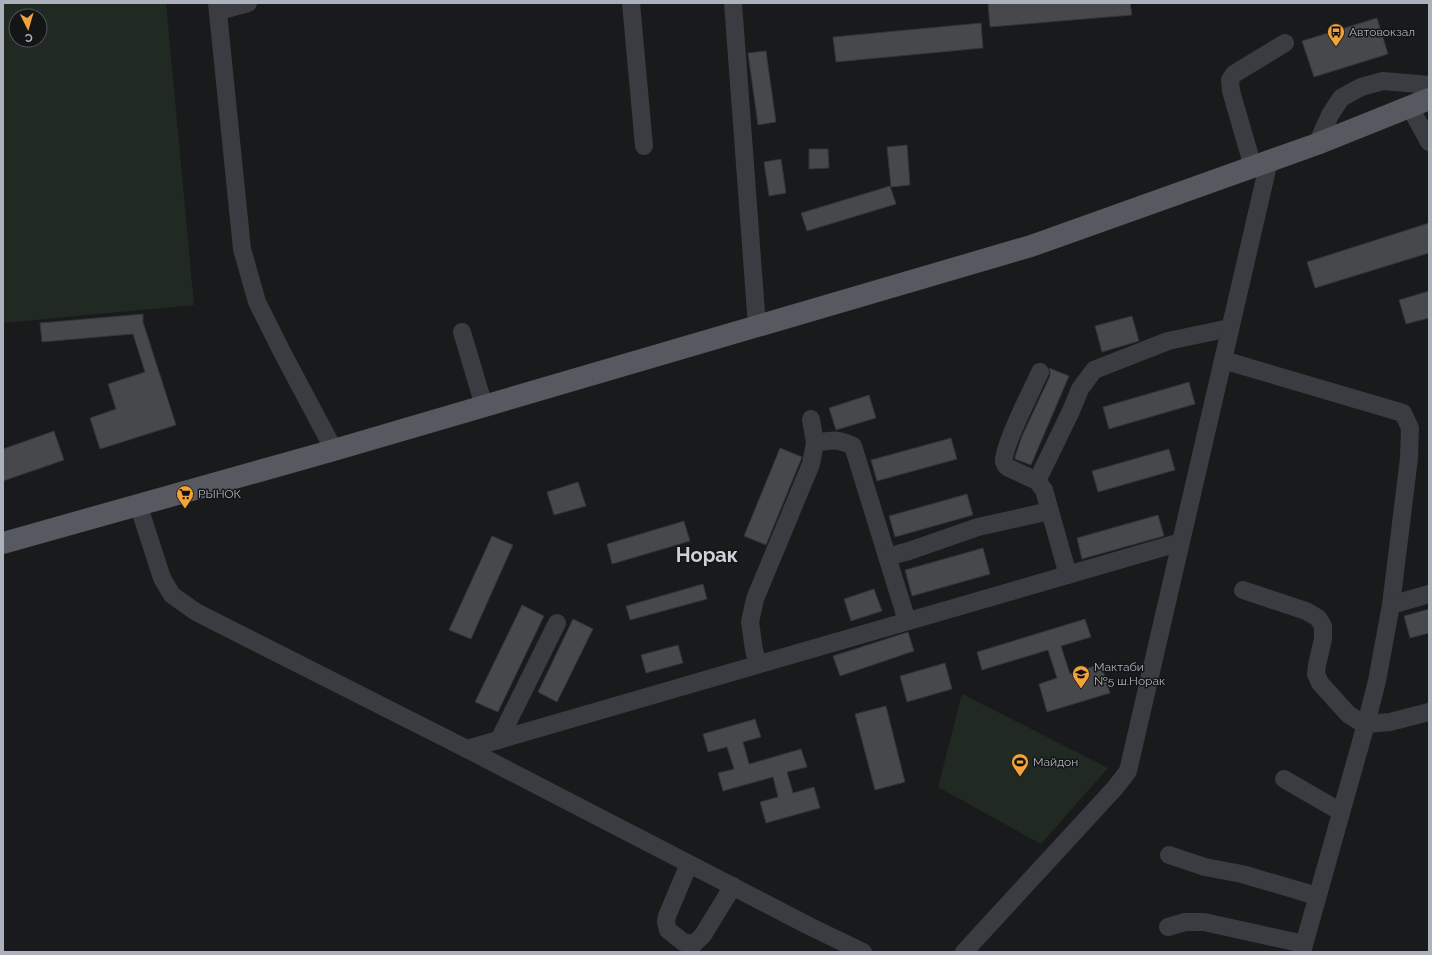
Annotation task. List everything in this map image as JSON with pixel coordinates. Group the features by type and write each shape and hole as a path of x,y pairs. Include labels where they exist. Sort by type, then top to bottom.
{"main road":[{"path":"3,544 138,504 334,450 1031,246 1317,144 1420,103"}],"street":[{"path":"248,3 218,7 242,249 257,302 334,450"},
{"path":"631,3 644,146"},
{"path":"733,3 757,326"},
{"path":"964,952 1115,788 1128,771 1223,360 1261,164 1230,91 1230,80 1234,74 1285,43"},
{"path":"1317,144 1330,115 1341,98 1361,87 1383,81 1429,85"},
{"path":"1420,103 1429,142"},
{"path":"1037,481 1080,389 1094,370 1168,341 1230,328"},
{"path":"462,332 484,406"},
{"path":"1168,927 1185,922 1204,922 1303,948 1377,680 1391,605 1409,458 1410,428 1403,413 1223,360"},
{"path":"1040,372 1018,421 1005,454 1004,462 1007,467 1037,481 1044,490 1068,574"},
{"path":"758,664 754,650 750,622 755,599 811,464 814,443 811,419"},
{"path":"814,443 830,440 841,440 853,446 907,621"},
{"path":"138,504 162,578 172,595 196,612 863,952"},
{"path":"887,557 978,527 1050,511"},
{"path":"467,749 1181,542"},
{"path":"1243,590 1306,611 1318,618 1323,626 1316,674 1320,683 1348,714 1366,724 1390,722 1429,712"},
{"path":"1391,605 1429,594"},
{"path":"499,740 557,623"},
{"path":"1284,779 1341,812"},
{"path":"1169,855 1205,867 1242,874 1317,896"},
{"path":"689,864 667,916 666,922 668,930 683,942 694,944 703,934 733,886"}],"shaded area":[{"path":"3,3 166,3 194,305 3,323"},
{"name":"Майдон","path":"962,694 1108,768 1041,844 938,787"}],"building":[{"path":"1130,3 1132,15 990,27 988,4"},
{"path":"1377,18 1388,54 1314,77 1302,41"},
{"path":"981,23 983,48 836,62 833,37"},
{"path":"766,51 776,122 758,125 748,53"},
{"path":"907,145 910,185 891,187 887,147"},
{"path":"809,149 828,149 829,168 809,169"},
{"path":"781,159 786,193 769,196 764,162"},
{"path":"890,186 896,204 807,231 801,213"},
{"path":"1429,223 1429,253 1315,288 1307,262"},
{"path":"1429,291 1429,318 1406,324 1399,300"},
{"path":"143,314 143,322 176,425 100,449 90,418 116,409 108,384 145,372 133,334 42,342 40,323"},
{"path":"1132,316 1139,341 1102,352 1095,326"},
{"path":"1049,368 1069,376 1031,465 1015,459 1015,457 1022,436 1050,376"},
{"path":"1189,382 1195,404 1109,429 1103,407"},
{"path":"869,395 876,418 836,430 829,408"},
{"path":"54,431 64,460 3,481 3,449"},
{"path":"951,438 957,459 877,481 871,460"},
{"path":"780,448 802,457 766,545 744,536"},
{"path":"1169,449 1175,470 1098,492 1092,471"},
{"path":"578,482 586,506 554,515 547,492"},
{"path":"967,494 973,515 895,537 889,516"},
{"path":"1158,515 1164,536 1082,559 1077,538"},
{"path":"684,521 690,541 612,564 607,544"},
{"path":"492,536 513,545 471,639 449,630"},
{"path":"983,548 990,574 912,596 905,570"},
{"path":"703,584 707,599 630,620 626,606"},
{"path":"874,589 882,611 851,621 844,599"},
{"path":"522,605 544,616 498,712 475,702"},
{"path":"1429,609 1429,633 1410,638 1404,616"},
{"path":"573,619 593,629 557,702 538,692"},
{"path":"1085,619 1091,637 1061,646 1070,674 1101,664 1110,693 1047,712 1039,684 1057,678 1048,650 982,670 977,652"},
{"path":"908,632 914,651 840,676 833,656"},
{"path":"678,645 683,663 646,673 641,655"},
{"path":"945,663 952,689 907,702 900,676"},
{"path":"886,706 905,782 875,790 855,714"},
{"path":"755,719 761,737 743,742 749,764 801,749 807,767 787,772 793,793 814,787 820,808 766,823 760,802 778,797 773,777 723,791 718,773 734,769 727,747 708,752 703,734"}],"place":[{"name":"Автовокзал","path":"1336,47"},
{"name":"РЫНОК","path":"185,509"},
{"name":"Мактаби №5 ш.Норак","path":"1081,689"},
{"name":"Майдон","path":"1020,777"}],"district":[{"name":"Норак","path":"707,555"}]}
